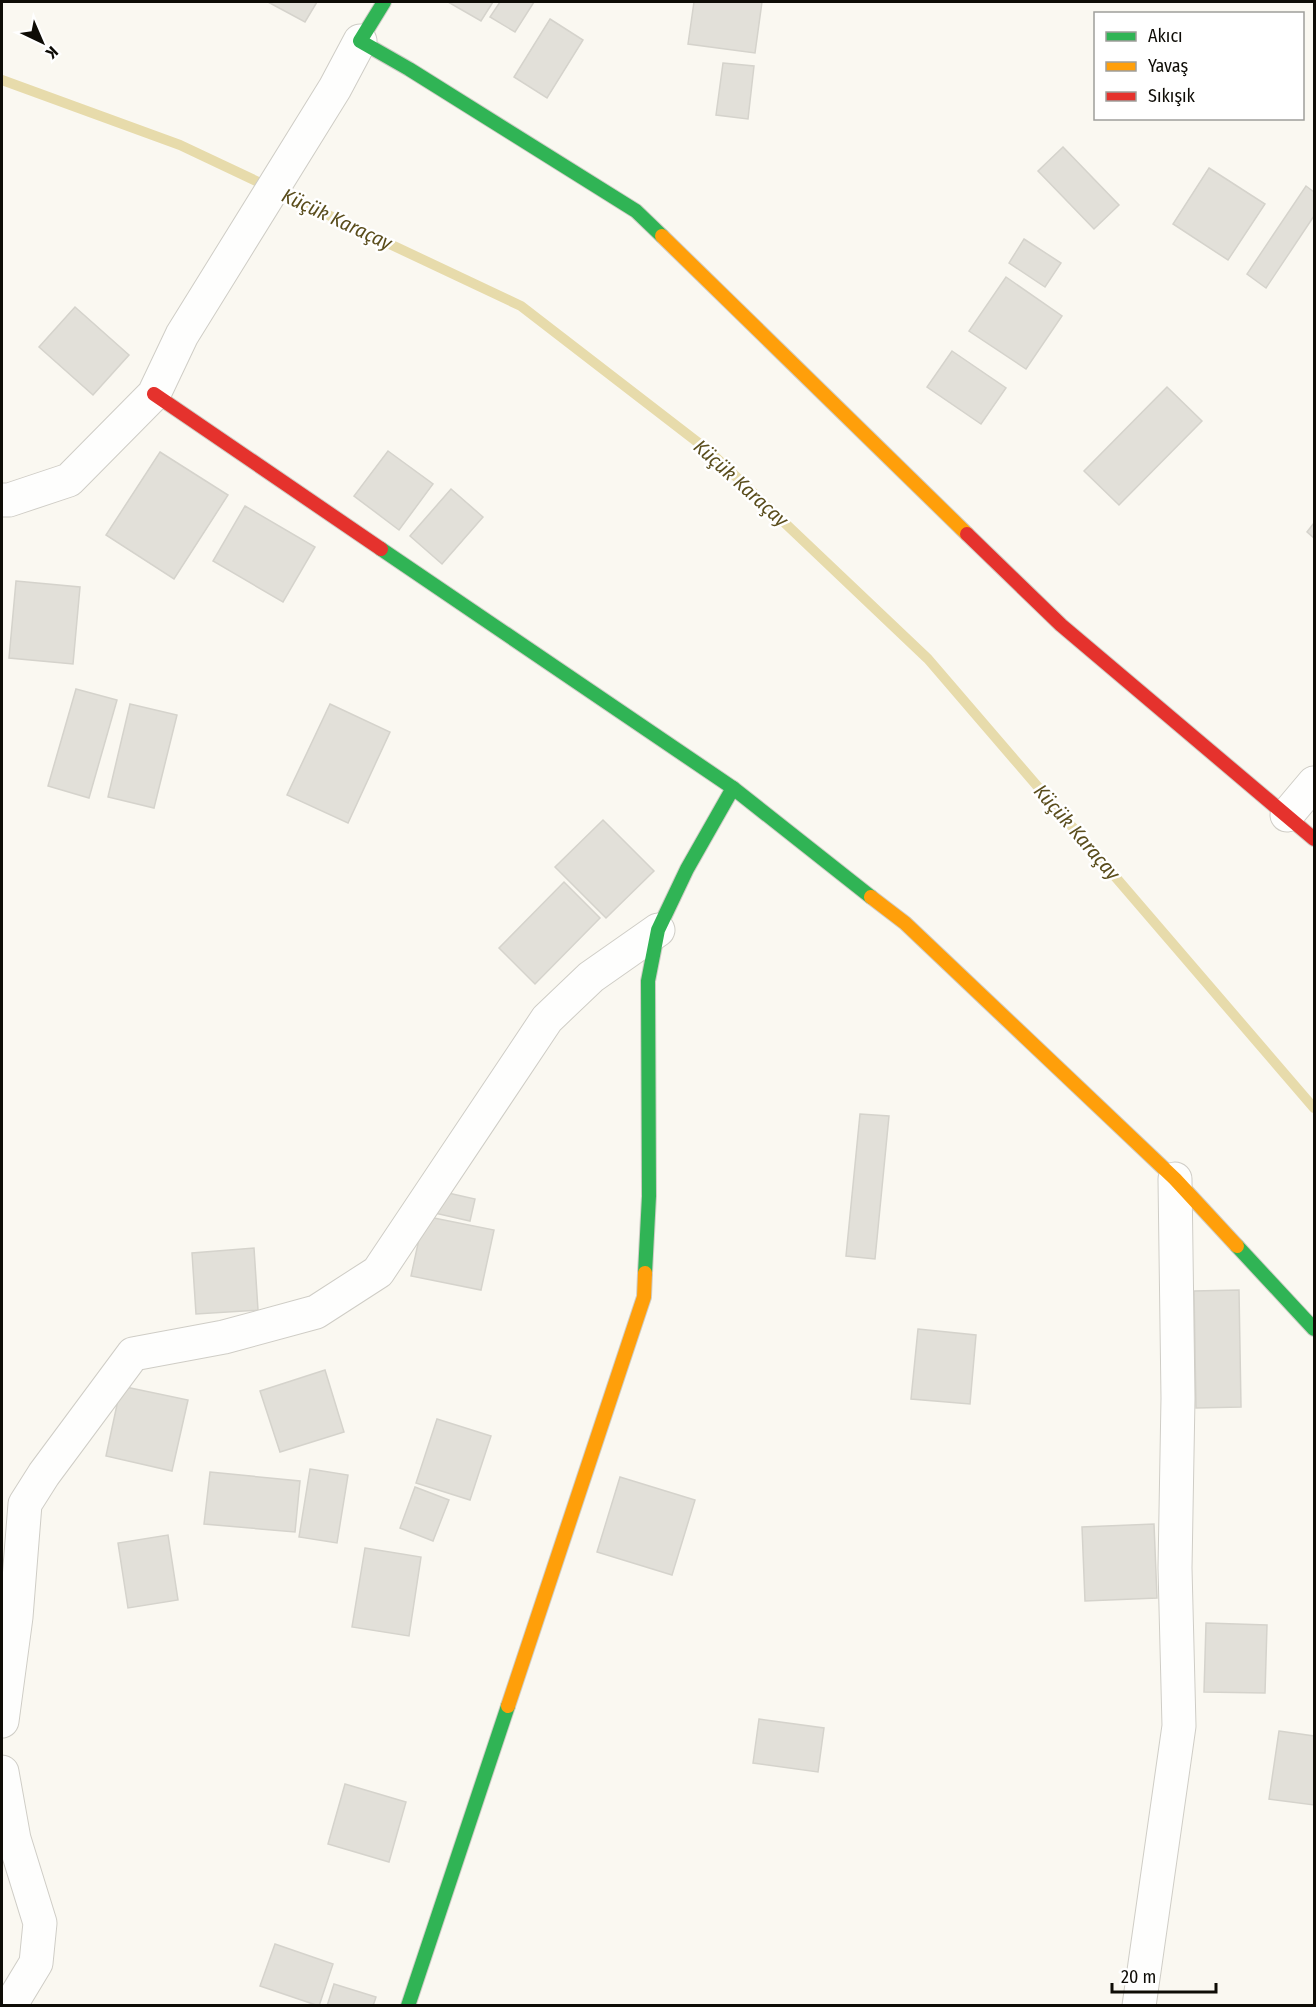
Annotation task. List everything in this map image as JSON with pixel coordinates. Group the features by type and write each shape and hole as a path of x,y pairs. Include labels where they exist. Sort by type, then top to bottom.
{"street":[{"path":"2,500 9,500 69,480 154,394 182,335 334,88 384,2"},
{"path":"360,41 418,74 636,211 1061,625 1314,839"},
{"path":"154,394 733,788 906,922 1175,1179 1314,1329"},
{"path":"1287,815 1314,783"},
{"path":"408,2006 644,1297 649,1196 648,981 658,930 687,869 733,788"},
{"path":"2,1721 16,1617 13,1508 44,1474 133,1354 224,1337 316,1312 378,1272 547,1019 591,977 658,930"},
{"path":"1139,2006 1179,1726 1175,1568 1178,1398 1175,1179"},
{"path":"2,1772 14,1839 40,1923 36,1963 10,2006"}],"building":[{"path":"268,2 317,2 305,22"},
{"path":"448,2 493,2 481,21"},
{"path":"500,2 534,2 515,32 490,17"},
{"path":"694,2 762,2 755,53 688,44"},
{"path":"550,19 583,40 547,98 514,77"},
{"path":"723,63 754,66 748,119 716,115"},
{"path":"1063,147 1119,205 1094,229 1038,171"},
{"path":"1209,168 1265,204 1228,260 1173,224"},
{"path":"1306,186 1314,192 1314,216 1266,288 1247,274"},
{"path":"1024,239 1061,263 1045,287 1009,263"},
{"path":"1006,277 1062,316 1026,369 969,331"},
{"path":"75,307 129,355 93,395 39,347"},
{"path":"952,351 1006,388 981,424 927,387"},
{"path":"1167,387 1202,421 1119,505 1084,471"},
{"path":"388,451 433,484 399,530 354,496"},
{"path":"160,452 228,495 174,579 106,535"},
{"path":"451,489 483,517 442,564 410,536"},
{"path":"245,506 315,547 283,602 213,561"},
{"path":"1314,523 1314,538 1307,532"},
{"path":"16,581 80,587 73,664 9,658"},
{"path":"76,689 117,700 89,798 48,786"},
{"path":"130,704 177,715 154,808 108,797"},
{"path":"330,704 390,732 348,823 287,795"},
{"path":"603,820 654,871 606,918 555,867"},
{"path":"564,882 600,918 535,984 499,948"},
{"path":"860,1114 889,1116 875,1259 846,1256"},
{"path":"435,1190 475,1199 470,1221 430,1212"},
{"path":"424,1216 494,1230 481,1290 411,1276"},
{"path":"254,1248 258,1310 196,1314 192,1253"},
{"path":"1239,1290 1241,1407 1196,1408 1194,1291"},
{"path":"918,1329 976,1335 970,1404 911,1399"},
{"path":"325,1370 344,1432 280,1452 260,1391"},
{"path":"121,1386 188,1400 172,1471 106,1456"},
{"path":"437,1419 491,1436 470,1500 416,1483"},
{"path":"310,1469 348,1475 337,1543 299,1537"},
{"path":"210,1472 300,1481 295,1532 204,1524"},
{"path":"620,1477 695,1500 672,1575 597,1552"},
{"path":"415,1487 449,1500 433,1541 400,1528"},
{"path":"1154,1524 1157,1598 1085,1601 1082,1527"},
{"path":"168,1535 178,1600 128,1608 118,1543"},
{"path":"365,1548 421,1557 409,1636 352,1627"},
{"path":"1206,1623 1267,1625 1265,1693 1204,1692"},
{"path":"759,1719 824,1728 818,1772 753,1763"},
{"path":"1279,1731 1314,1736 1314,1805 1269,1799"},
{"path":"345,1784 406,1802 389,1862 328,1844"},
{"path":"275,1944 333,1964 319,2006 260,1986"},
{"path":"334,1984 376,1997 373,2006 327,2006"}],"waterway":[{"name":"Küçük Karaçay","path":"2,80 180,145 521,306 709,451 928,659 1314,1108"}],"traffic: fast":[{"path":"384,2 360,41 409,69 636,211 662,236"},
{"path":"381,549 733,788 871,897"},
{"path":"645,1273 649,1196 648,981 658,930 687,869 733,788"},
{"path":"1237,1246 1314,1329"},
{"path":"408,2006 508,1706"}],"traffic: slow":[{"path":"662,236 967,534"},
{"path":"871,897 905,923 1175,1179 1237,1246"},
{"path":"508,1706 644,1297 645,1273"}],"traffic: jam":[{"path":"154,394 381,549"},
{"path":"967,534 1061,625 1314,839"}]}
